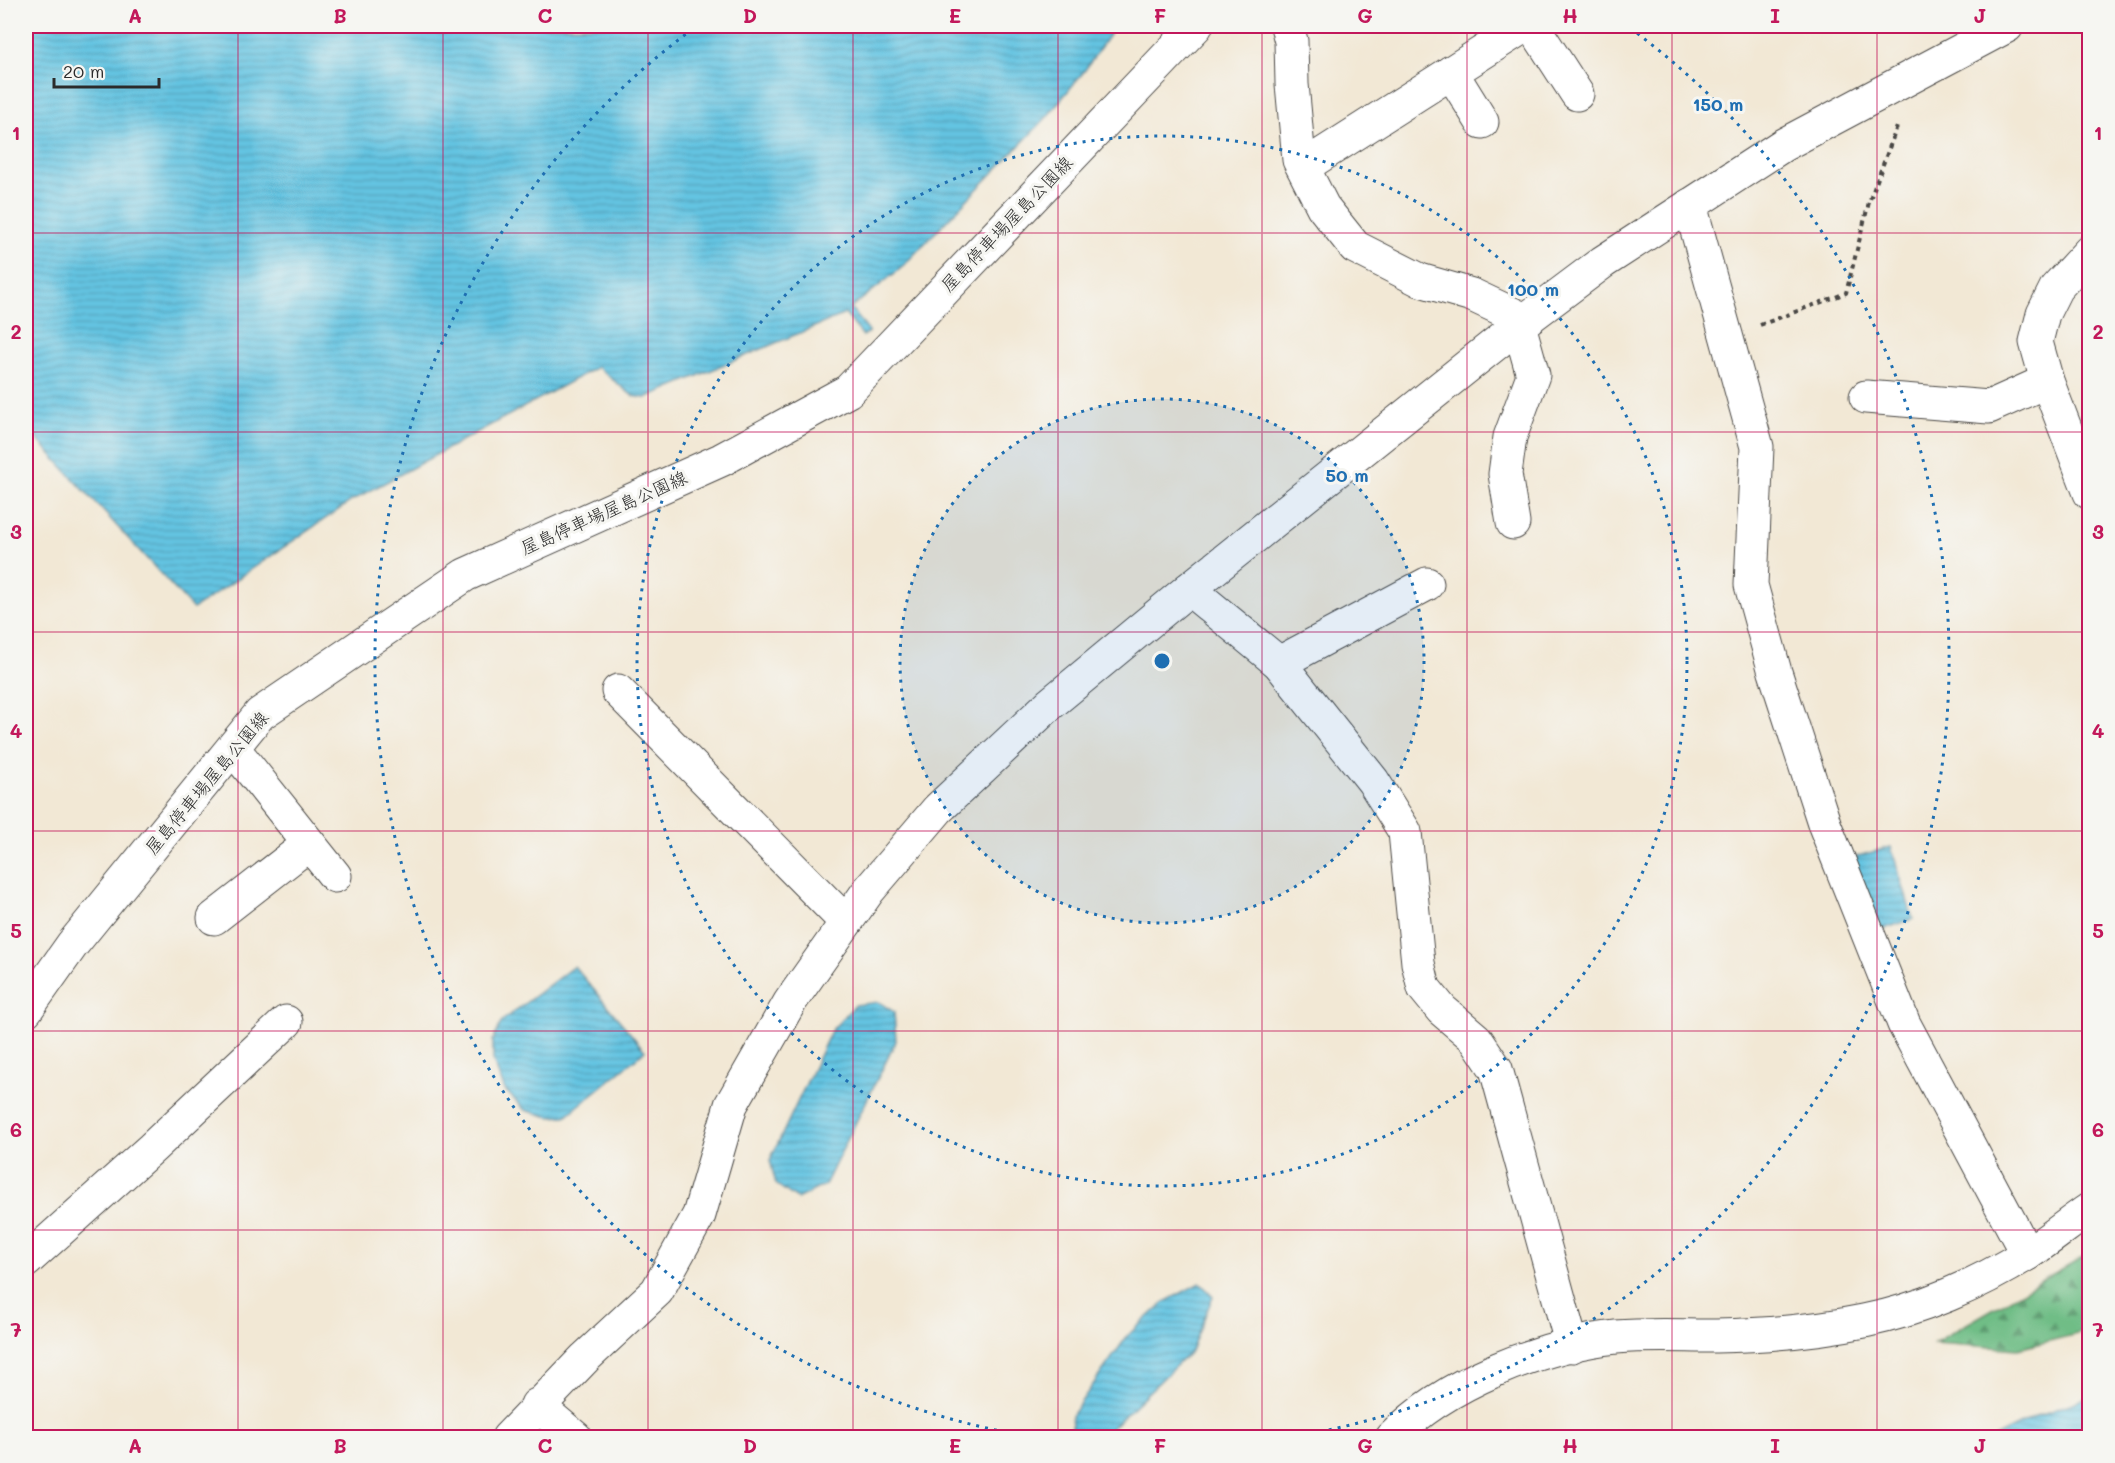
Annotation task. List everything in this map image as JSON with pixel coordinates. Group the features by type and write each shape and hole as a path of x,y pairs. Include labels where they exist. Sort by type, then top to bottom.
{"street":[{"name":"屋島停車場屋島公園線","path":"26,1010 72,945 260,714 465,575 721,460 848,391 1196,26"},
{"path":"1287,26 1291,41 1292,84 1299,160 1323,207 1355,247 1420,280 1472,296 1522,322"},
{"path":"1303,167 1524,26"},
{"path":"1533,26 1577,94"},
{"path":"508,1437 537,1405 657,1291 699,1215 731,1106 790,1002 869,890 938,809 1050,704 1189,589 1522,322 1603,262 1783,145 2007,26"},
{"path":"1451,72 1482,122"},
{"path":"1690,205 1757,447 1751,585 1775,672 1822,815 1904,1024 2027,1254"},
{"path":"2090,251 2056,288 2043,314 2036,342 2047,381 2090,493"},
{"path":"1513,523 1505,474 1510,437 1533,375 1522,322"},
{"path":"1866,397 1989,407 2047,381"},
{"path":"1280,663 1426,584"},
{"path":"1189,589 1280,663 1373,781 1405,832 1418,963 1424,988 1442,1010 1476,1039 1496,1069 1572,1346"},
{"path":"618,691 846,922"},
{"path":"233,748 335,876"},
{"path":"214,918 309,844"},
{"path":"26,1261 152,1148 286,1022"},
{"path":"1392,1437 1445,1395 1499,1369 1553,1350 1616,1337 1805,1331 1868,1320 1950,1295 2027,1254 2090,1209"},
{"path":"537,1405 576,1437"}],"path":[{"path":"1727,337 1846,293 1869,202 1917,73"}],"green space":[{"path":"2089,1253 2089,1331 2018,1349 1934,1343"}],"water":[{"path":"26,26 1115,26 1085,70 1046,118 900,269 851,308 869,332 863,336 845,314 645,398 633,396 597,367 353,500 193,609 26,427"},
{"path":"1891,847 1913,919 1877,931 1847,859"},
{"path":"574,966 645,1051 566,1116 550,1117 525,1110 505,1090 493,1061 493,1040 502,1021"},
{"path":"879,1002 894,1012 896,1041 825,1185 797,1199 776,1184 770,1160 831,1031 855,1005"},
{"path":"1200,1283 1213,1296 1191,1351 1102,1437 1073,1435 1071,1416 1128,1335 1166,1301"},
{"path":"2089,1397 2089,1437 1995,1437 2037,1416"}]}
